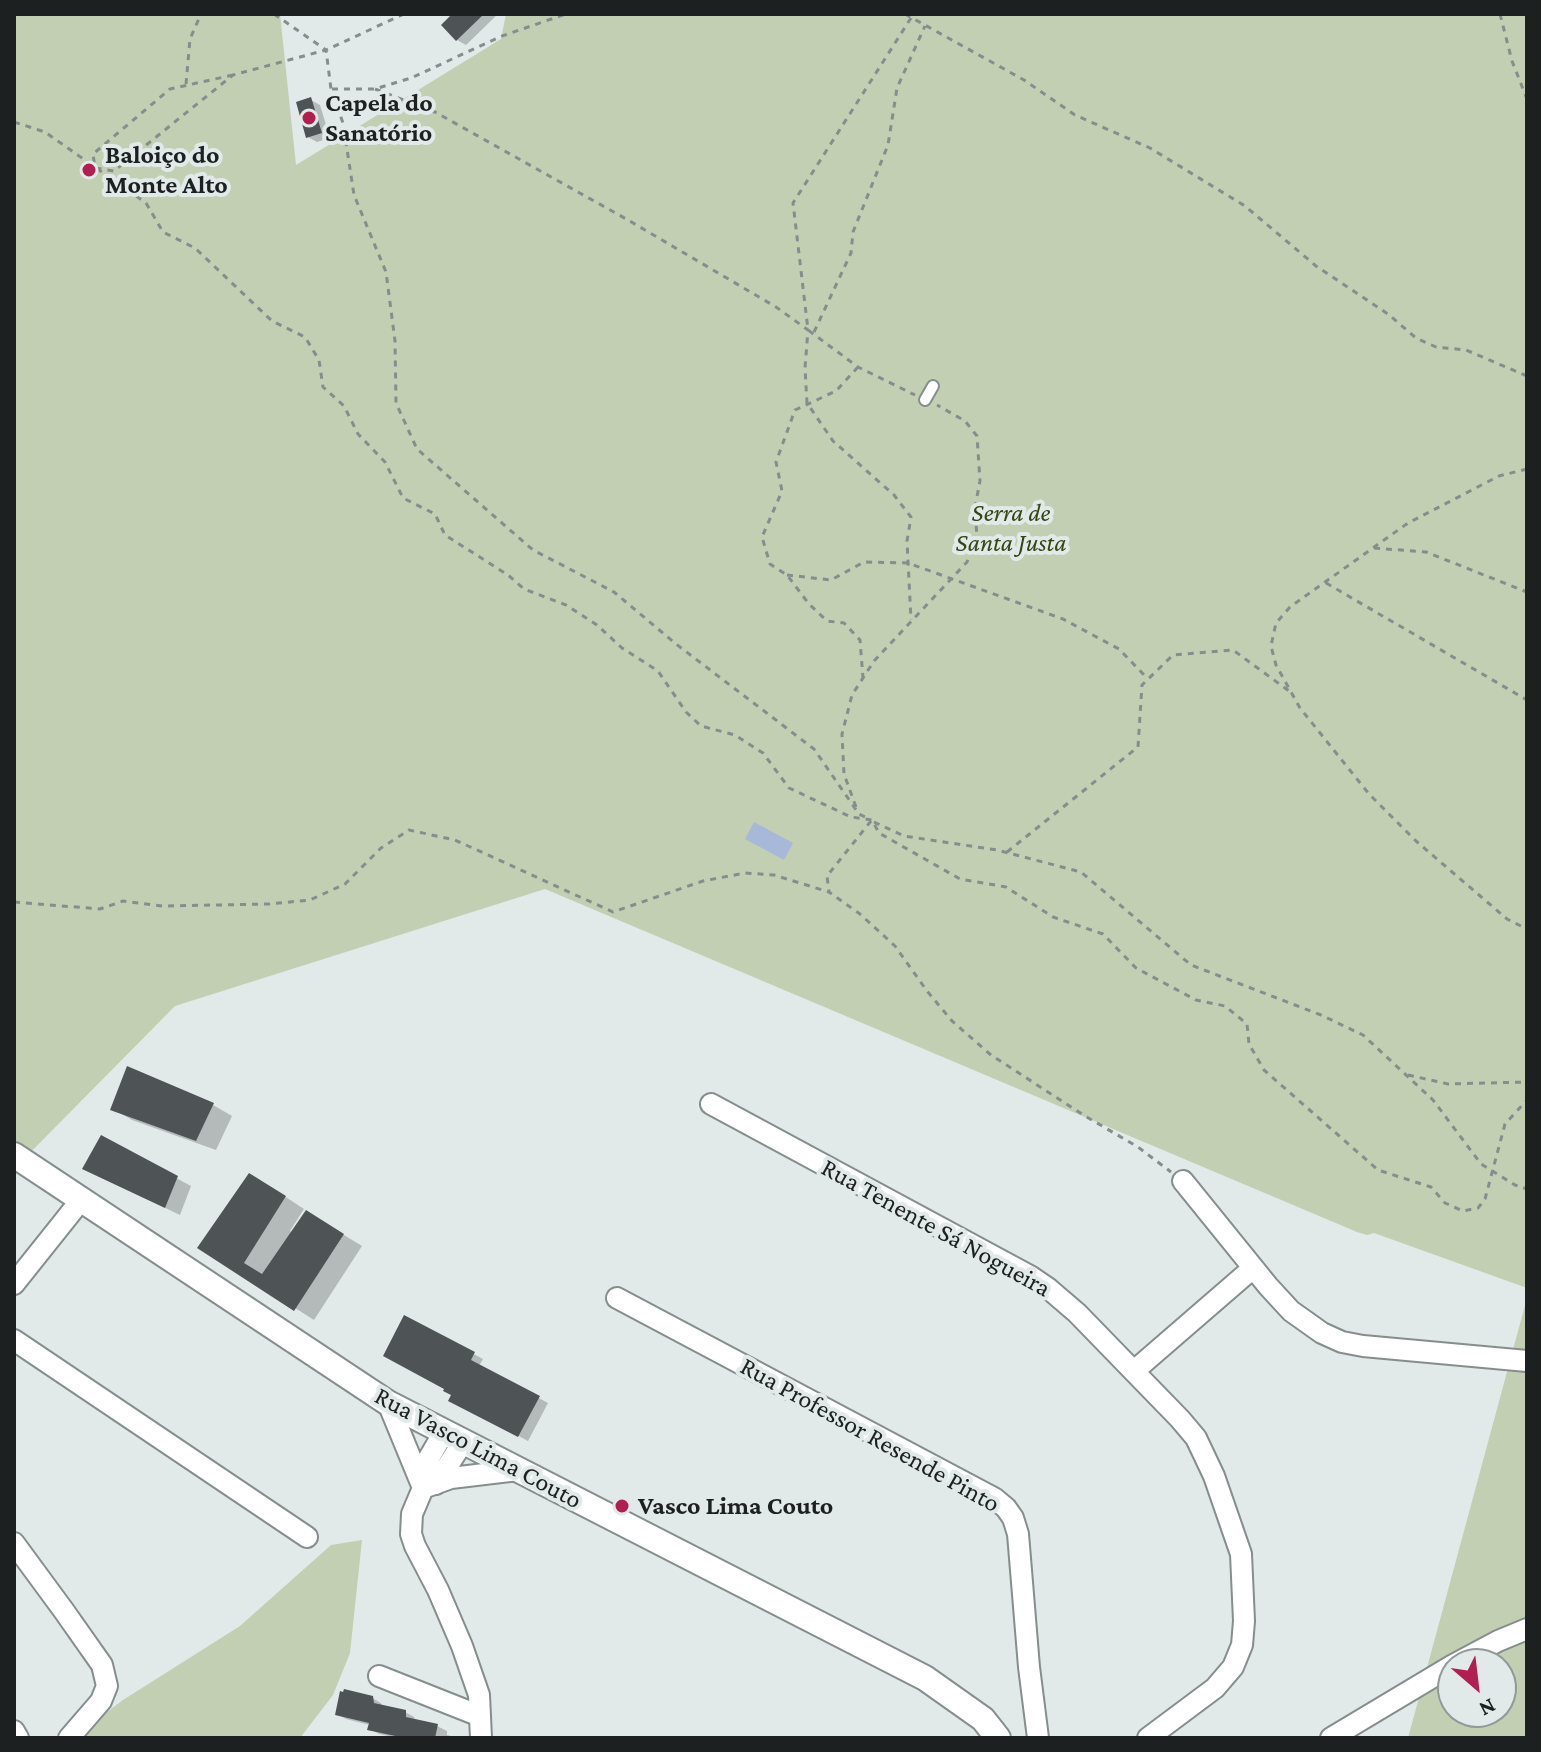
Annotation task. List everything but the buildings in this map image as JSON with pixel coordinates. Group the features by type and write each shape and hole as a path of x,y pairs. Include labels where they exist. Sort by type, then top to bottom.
{"street":[{"name":"Rua Tenente Sá Nogueira","path":"711,1104 1049,1289 1077,1313 1196,1438 1214,1476 1241,1554 1242,1645 1233,1667 1215,1688 1148,1738"},
{"name":"Rua Vasco Lima Couto","path":"14,1155 388,1403 925,1678 983,1719 998,1738"},
{"path":"1183,1181 1291,1311 1322,1333 1342,1342 1363,1346 1527,1361"},
{"path":"14,1284 81,1200"},
{"path":"1134,1371 1253,1268"},
{"name":"Rua Professor Resende Pinto","path":"617,1298 994,1498 1006,1508 1018,1534 1036,1737"},
{"path":"14,1340 307,1537"},
{"path":"388,1403 426,1482"},
{"path":"454,1437 426,1482 412,1514 411,1534 462,1646 479,1695 481,1738"},
{"path":"426,1482 518,1470"},
{"path":"14,1543 102,1665 107,1686 101,1701 69,1738"},
{"path":"1485,1648 1527,1629"},
{"path":"1331,1738 1437,1675"},
{"path":"379,1676 480,1716"},
{"path":"14,1731 18,1738"}],"lane":[{"path":"925,400 933,386"}],"path":[{"path":"186,85 190,39 201,14"},
{"path":"274,14 326,50 331,89 343,123 354,195 386,272 395,341 396,403 417,449 533,550 614,592 676,644 814,749 859,814 904,836 1007,852 1081,872 1191,965 1321,1015 1363,1035 1433,1100 1481,1164 1527,1189"},
{"path":"95,168 93,154 170,89 326,50 404,14"},
{"path":"331,89 375,89 411,78 502,36 566,14"},
{"path":"905,14 1024,80 1075,115 1150,148 1245,206 1316,266 1388,314 1416,338 1436,347 1466,350 1527,376"},
{"path":"1500,14 1512,61 1527,99"},
{"path":"911,18 793,203 808,330 805,368 807,403 833,441 894,495 911,517 907,541 911,621"},
{"path":"814,334 851,253 853,232 888,145 897,88 925,26"},
{"path":"95,168 114,171 233,75"},
{"path":"375,89 435,112 641,228 776,307 858,367 965,421 977,436 980,481 975,507 977,538 967,562 874,661 852,695 842,734 844,774 859,814"},
{"path":"14,122 45,132 146,203 163,232 195,248 272,321 305,337 319,360 323,387 344,406 358,434 385,462 403,498 435,514 445,535 508,575 524,589 566,605 597,625 622,648 658,671 686,712 701,726 735,735 763,753 789,788 851,817 872,820"},
{"path":"858,367 836,391 795,410 776,462 782,491 762,537 770,564 787,575 809,604 827,621 844,623 860,640 863,678"},
{"path":"1527,469 1499,476 1408,523 1290,607 1276,623 1271,646 1276,665 1300,708 1369,794 1416,841 1507,919 1527,929"},
{"path":"1373,548 1426,552 1527,592"},
{"path":"787,575 831,580 864,562 908,563 1063,619 1119,649 1148,679"},
{"path":"1325,582 1527,700"},
{"path":"1007,852 1138,747 1142,685 1173,655 1233,650 1292,694"},
{"path":"829,892 827,876 872,820"},
{"path":"872,820 879,833 960,879 1006,887 1053,917 1103,934 1136,968 1196,1000 1225,1006 1247,1024 1249,1044 1264,1070 1378,1170 1431,1187 1445,1203 1463,1211 1478,1208 1485,1199 1505,1124 1527,1100"},
{"path":"14,902 100,909 123,901 162,906 310,900 345,884 381,848 409,830 455,840 613,912 703,881 745,873 774,875 829,892 860,914 895,946 952,1021 991,1055 1138,1147 1183,1181"},
{"path":"1406,1075 1448,1084 1527,1082"}],"green space":[{"name":"Serra de Santa Justa","path":"14,14 280,14 296,165 501,39 506,14 1527,14 1527,1288 1374,1233 1367,1235 1357,1232 545,889 175,1006 14,1169"},
{"path":"1527,1298 1527,1738 1408,1738"},
{"path":"362,1540 350,1653 333,1695 300,1738 79,1738 91,1724 123,1700 240,1626 331,1545"}],"water":[{"path":"754,822 793,843 784,860 745,839"}],"place":[{"name":"Capela do Sanatório","path":"309,118"},
{"name":"Baloiço do Monte Alto","path":"89,170"},
{"name":"Vasco Lima Couto","path":"622,1506"}]}
